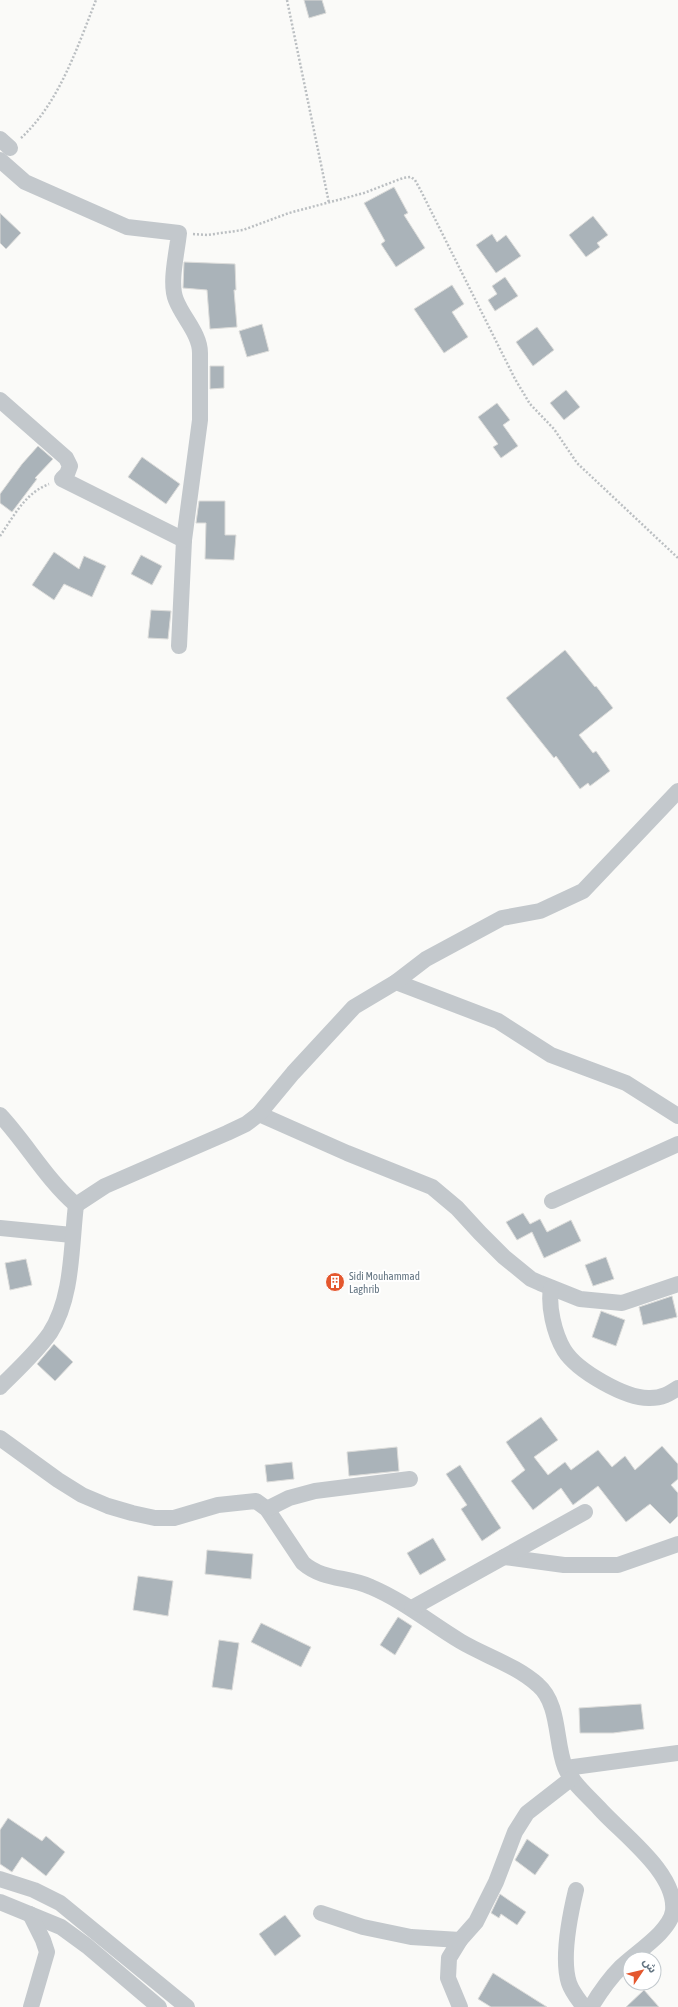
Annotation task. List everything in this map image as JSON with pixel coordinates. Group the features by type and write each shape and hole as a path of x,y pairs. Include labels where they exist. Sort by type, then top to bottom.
{"street":[{"path":"3,149 25,182 127,226 162,233 179,233 173,288 180,309 200,345 200,420 184,540 179,646"},
{"path":"0,400 66,458 70,466 67,474 62,479 184,540"},
{"path":"76,1205 106,1186 246,1124 259,1114 293,1072 354,1007 396,982 426,959 502,918 540,911 583,891 678,791"},
{"path":"396,982 498,1021 550,1055 626,1083 678,1116"},
{"path":"259,1114 347,1154 432,1187 457,1208 504,1256 531,1279 550,1288 580,1299 622,1303 678,1284"},
{"path":"0,1115 22,1140 60,1191 76,1205"},
{"path":"552,1201 678,1144"},
{"path":"0,1387 39,1348 58,1318 67,1288 76,1205"},
{"path":"0,1228 72,1235"},
{"path":"550,1288 554,1322 559,1339 564,1350 581,1368 633,1396 649,1398 666,1396 678,1388"},
{"path":"0,1438 58,1480 82,1495 108,1506 132,1513 155,1518 174,1518 218,1505 253,1500 259,1502 266,1509 303,1564 311,1570 324,1576 340,1577 371,1586 412,1608 459,1641 528,1677 540,1687 548,1699 553,1713 569,1773 658,1870 669,1887 672,1903 670,1920 661,1932 621,1967 602,1989 591,2007"},
{"path":"266,1509 289,1498 315,1491 410,1479"},
{"path":"412,1608 585,1512"},
{"path":"504,1557 564,1565 618,1565 678,1544"},
{"path":"460,2007 448,1978 449,1958 460,1940 476,1922 496,1882 514,1832 527,1814 569,1773 678,1753"},
{"path":"0,1879 34,1890 60,1903 187,2007"},
{"path":"576,1890 570,1913 566,1948 569,1982 575,1995 584,2007"},
{"path":"0,1902 61,1927 87,1946 159,2007"},
{"path":"321,1913 363,1926 411,1937 460,1940"},
{"path":"30,1914 47,1952 31,2007"}],"path":[{"path":"3,149 30,130 48,104 73,58 96,0"},
{"path":"287,0 330,203"},
{"path":"179,233 207,235 243,230 289,213 364,193 403,178 411,177 414,180 515,379 530,404 557,434 577,464 678,558"},
{"path":"0,536 25,500 33,492 62,479"}],"building":[{"path":"304,0 322,0 326,13 309,18"},
{"path":"394,187 408,213 404,215 425,248 396,267 381,244 385,241 364,203"},
{"path":"0,213 21,233 6,249 0,243"},
{"path":"593,216 608,235 597,243 600,247 586,257 569,235"},
{"path":"492,234 497,242 506,235 521,256 496,273 476,245"},
{"path":"184,262 235,264 236,290 234,290 237,327 210,329 207,290 183,288"},
{"path":"505,277 518,296 495,311 488,300 497,294 492,286"},
{"path":"452,285 464,304 452,312 468,337 444,353 414,309"},
{"path":"262,324 269,351 247,357 239,331"},
{"path":"537,327 554,350 533,366 516,342"},
{"path":"210,366 224,366 224,388 210,389"},
{"path":"566,390 580,407 564,420 550,403"},
{"path":"497,403 510,420 503,425 518,446 501,458 493,447 498,444 478,417"},
{"path":"38,446 53,459 35,478 37,479 12,512 0,503 0,494 22,464"},
{"path":"142,457 180,484 166,504 128,477"},
{"path":"199,501 225,501 225,535 236,535 234,560 205,559 206,523 196,523"},
{"path":"54,552 79,569 84,556 106,566 92,597 64,584 54,600 32,585"},
{"path":"141,555 162,566 152,585 131,574"},
{"path":"151,610 171,611 168,639 148,638"},
{"path":"565,650 613,708 579,735 593,753 596,751 610,771 590,786 588,783 580,789 556,756 554,758 506,698"},
{"path":"523,1213 530,1224 540,1219 547,1232 571,1220 581,1241 544,1258 532,1232 517,1240 506,1222"},
{"path":"606,1257 614,1279 593,1286 585,1265"},
{"path":"26,1259 32,1285 10,1290 5,1263"},
{"path":"672,1296 677,1317 643,1325 639,1307"},
{"path":"601,1311 625,1320 616,1346 592,1337"},
{"path":"54,1344 73,1362 55,1381 37,1364"},
{"path":"541,1417 558,1440 534,1457 548,1475 565,1462 571,1470 598,1450 612,1467 625,1456 635,1470 662,1446 678,1464 678,1479 671,1485 678,1493 678,1516 670,1524 650,1504 626,1522 598,1486 573,1505 561,1488 533,1510 511,1481 525,1470 506,1442"},
{"path":"397,1447 399,1471 349,1476 347,1452"},
{"path":"292,1462 294,1479 267,1482 265,1465"},
{"path":"460,1465 501,1528 482,1541 461,1509 467,1505 446,1474"},
{"path":"433,1538 446,1560 420,1575 407,1553"},
{"path":"207,1550 253,1554 251,1579 205,1574"},
{"path":"138,1576 173,1581 168,1616 133,1610"},
{"path":"398,1617 412,1626 395,1655 380,1645"},
{"path":"261,1623 311,1647 301,1667 251,1642"},
{"path":"219,1640 239,1643 232,1690 212,1687"},
{"path":"641,1704 644,1729 613,1733 580,1733 579,1708"},
{"path":"8,1818 42,1841 46,1836 65,1852 46,1876 22,1857 12,1872 0,1864 0,1830"},
{"path":"527,1839 549,1855 535,1875 515,1860"},
{"path":"500,1894 526,1912 517,1925 501,1914 499,1918 491,1913"},
{"path":"285,1915 301,1936 275,1956 259,1934"},
{"path":"493,1973 547,2007 491,2007 478,1999"},
{"path":"643,1991 645,1991 659,2007 626,2007"}],"place":[{"name":"Sidi Mouhammad Laghrib","path":"335,1282"}]}
